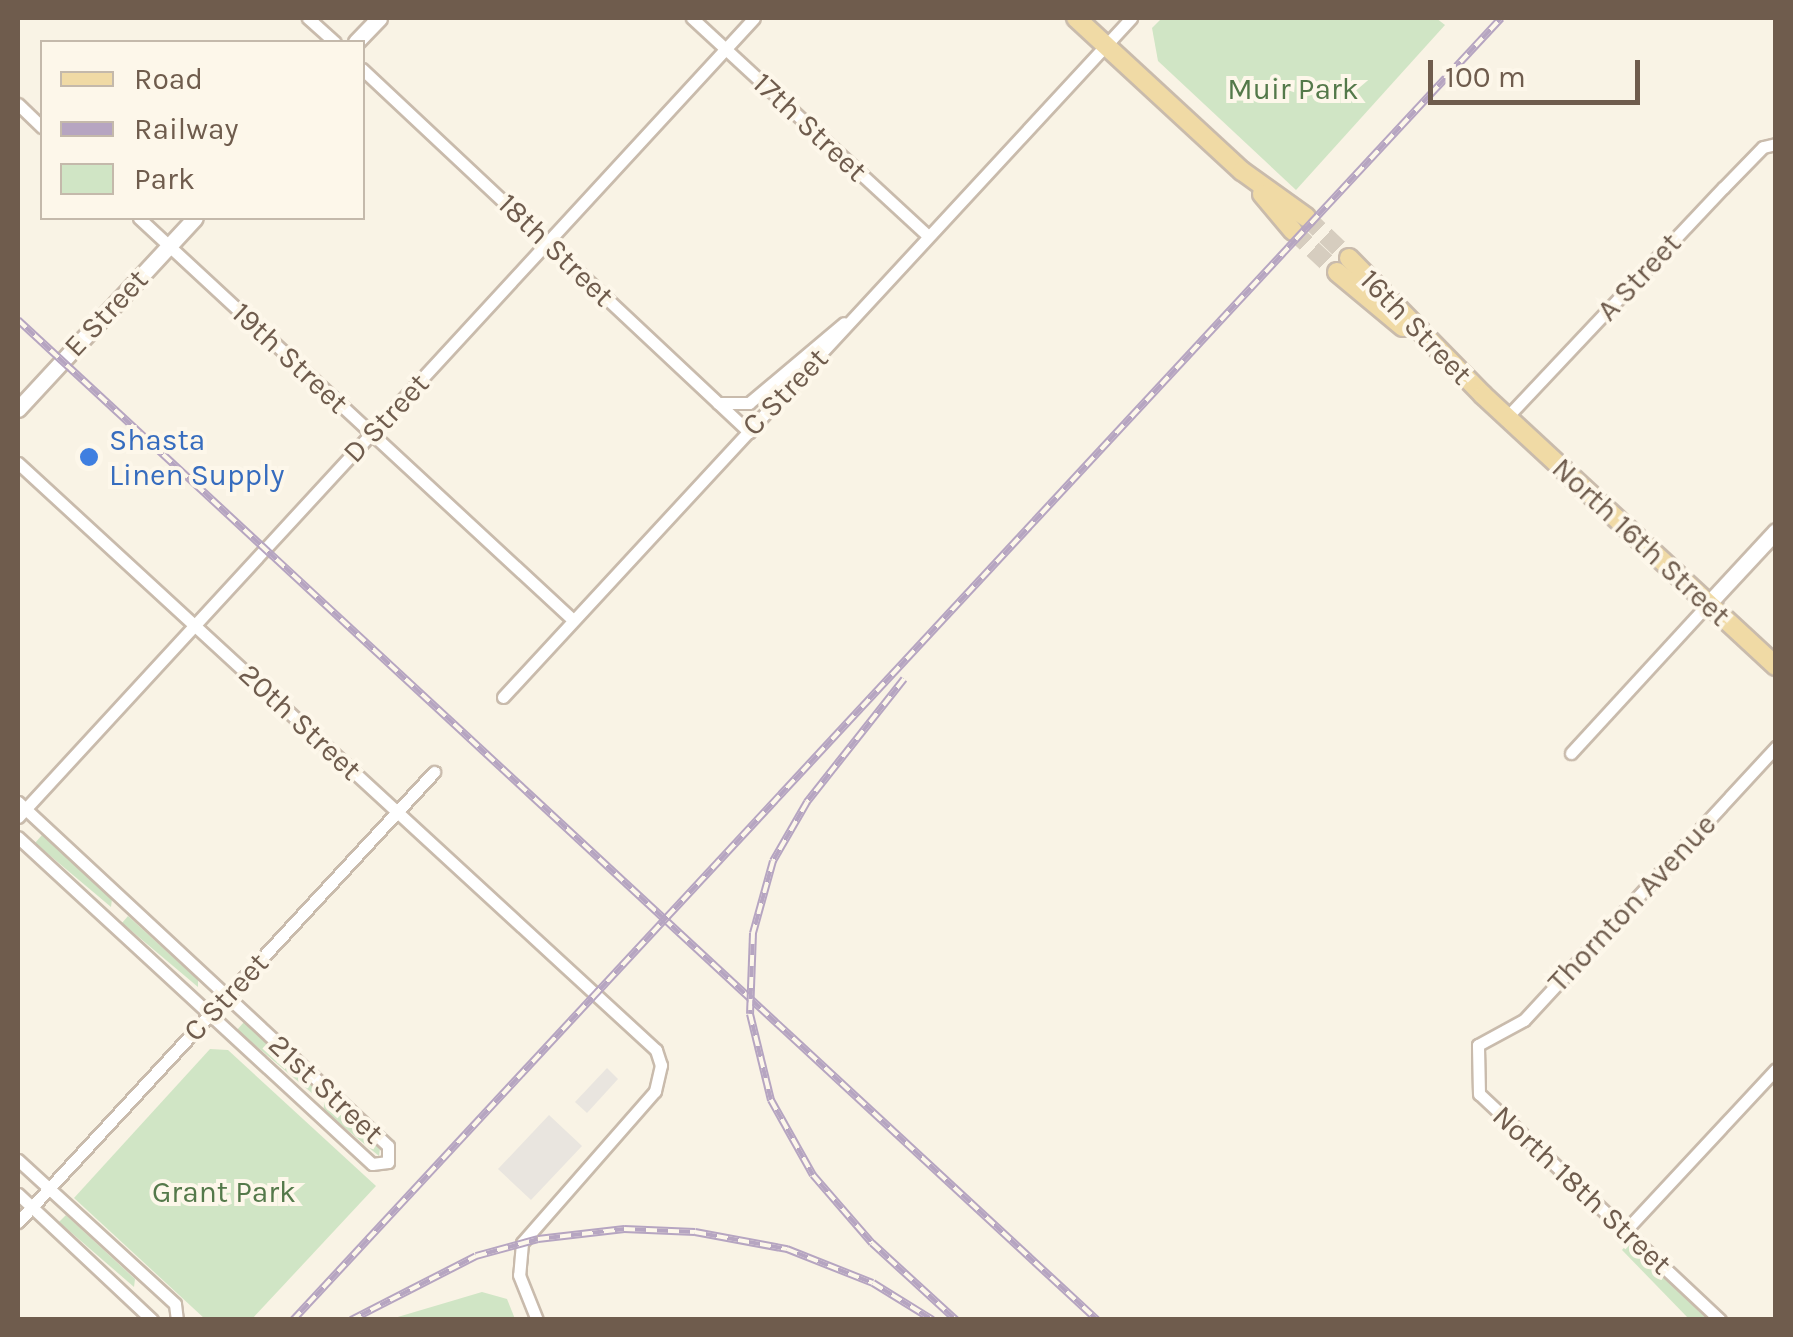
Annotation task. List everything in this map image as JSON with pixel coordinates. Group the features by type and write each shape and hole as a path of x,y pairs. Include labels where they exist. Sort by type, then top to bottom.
{"main road":[{"path":"1076,18 1299,224"},
{"name":"16th Street","path":"1343,265 1507,417"},
{"name":"North 16th Street","path":"1507,417 1776,666"}],"street":[{"path":"308,18 333,40"},
{"path":"358,40 379,18"},
{"name":"17th Street","path":"692,18 928,236"},
{"name":"D Street","path":"20,810 754,18"},
{"name":"C Street","path":"503,697 1131,18"},
{"name":"18th Street","path":"365,72 749,432"},
{"path":"18,104 40,125"},
{"name":"A Street","path":"1507,417 1723,188 1763,148 1776,144"},
{"name":"19th Street","path":"141,220 573,620"},
{"name":"E Street","path":"18,410 192,220"},
{"name":"C Street","path":"714,402 748,404 864,308"},
{"name":"20th Street","path":"18,463 580,983 648,1041 661,1074 647,1102 522,1243 519,1275 538,1320"},
{"path":"1571,753 1776,531"},
{"name":"Thornton Avenue","path":"1478,1045 1524,1020 1776,747"},
{"name":"C Street","path":"18,1222 434,772"},
{"name":"21st Street","path":"18,837 372,1164 388,1162 389,1148 227,995 20,810"},
{"name":"North 18th Street","path":"1478,1045 1480,1094 1720,1320"},
{"path":"1625,1231 1776,1070"},
{"path":"308,1106 326,1088"},
{"path":"18,1160 174,1304 176,1320"},
{"path":"18,1194 152,1320"}],"shaded area":[{"path":"607,1068 618,1079 587,1113 575,1102"},
{"path":"549,1115 582,1146 531,1200 498,1169"}],"green space":[{"name":"Muir Park","path":"1162,18 1436,18 1445,25 1296,190 1158,61 1152,28"},
{"path":"42,835 112,899 111,907 35,843"},
{"path":"128,916 198,980 198,987 122,923"},
{"path":"244,1022 313,1087 313,1094 237,1030"},
{"name":"Grant Park","path":"210,1049 228,1050 376,1186 252,1319 205,1319 74,1198"},
{"path":"325,1102 380,1148 379,1156 323,1110"},
{"path":"66,1215 135,1279 134,1287 59,1222"},
{"path":"1629,1242 1714,1319 1689,1319 1622,1250"},
{"path":"482,1292 507,1299 515,1319 391,1319"}],"tunnel":[{"path":"1306,217 1349,258"},
{"path":"1293,231 1337,272"}],"railway":[{"path":"293,1320 1501,18"},
{"path":"18,320 1097,1320"},
{"path":"904,679 807,802 773,861 753,933 750,1014 771,1100 813,1175 872,1243 956,1320"},
{"path":"351,1320 476,1256 538,1239 624,1229 695,1232 787,1249 873,1283 933,1320"}],"place":[{"name":"Shasta Linen Supply","path":"89,457"}]}
